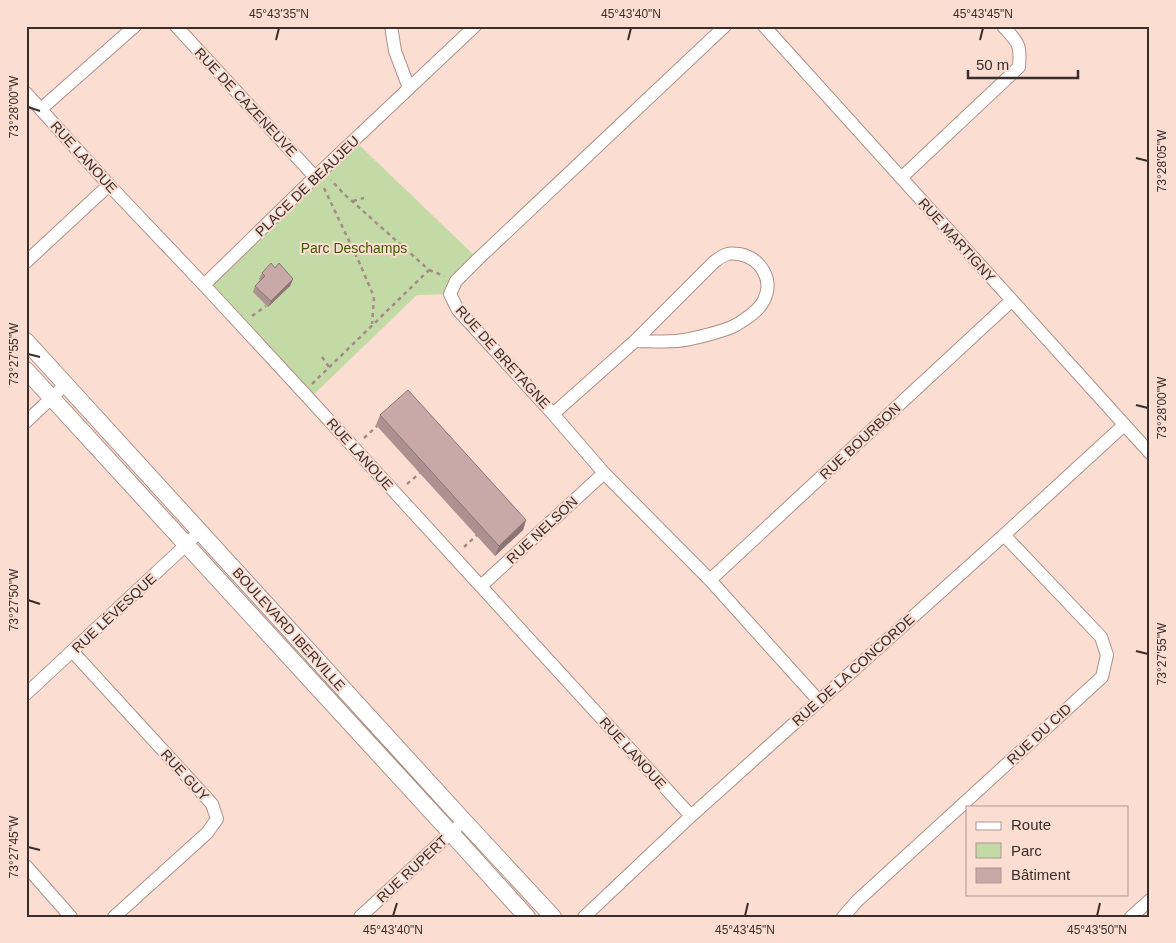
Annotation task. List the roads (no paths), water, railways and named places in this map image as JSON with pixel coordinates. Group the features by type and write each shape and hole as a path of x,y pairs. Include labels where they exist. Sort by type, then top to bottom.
{"street":[{"path":"41,109 135,26"},
{"name":"RUE DE CAZENEUVE","path":"176,26 319,182"},
{"path":"391,26 395,51 409,88"},
{"name":"PLACE DE BEAUJEU","path":"204,285 319,182 409,88 475,26"},
{"name":"RUE DE BRETAGNE","path":"725,26 478,259 456,281 450,294 458,310 604,473 710,580 819,701"},
{"name":"RUE MARTIGNY","path":"764,26 1150,453"},
{"path":"900,178 1019,67 1020,51 1017,42 1003,26"},
{"name":"RUE LANOUE","path":"26,93 109,185 241,324 691,816"},
{"path":"26,262 109,185"},
{"path":"553,414 634,340 714,262 728,253 753,259 763,268 768,280 764,302 754,312 734,326 677,341 634,340"},
{"name":"RUE BOURBON","path":"710,580 1011,301"},
{"name":"BOULEVARD IBERVILLE","path":"26,341 553,917"},
{"name":"BOULEVARD IBERVILLE","path":"26,370 527,917"},
{"path":"26,422 65,385"},
{"name":"RUE DE LA CONCORDE","path":"584,917 691,816 1124,425"},
{"name":"RUE NELSON","path":"481,586 604,473"},
{"name":"RUE LÉVESQUE","path":"26,694 200,531"},
{"name":"RUE DU CID","path":"843,917 857,901 1102,677 1107,655 1101,637 1004,535"},
{"name":"RUE GUY","path":"72,651 212,804 217,819 207,833 114,917"},
{"name":"RUE RUPERT","path":"360,917 464,821"},
{"path":"26,866 71,917"},
{"path":"1132,917 1150,900"}],"park label":[{"name":"Parc Deschamps","path":"354,248"}]}
